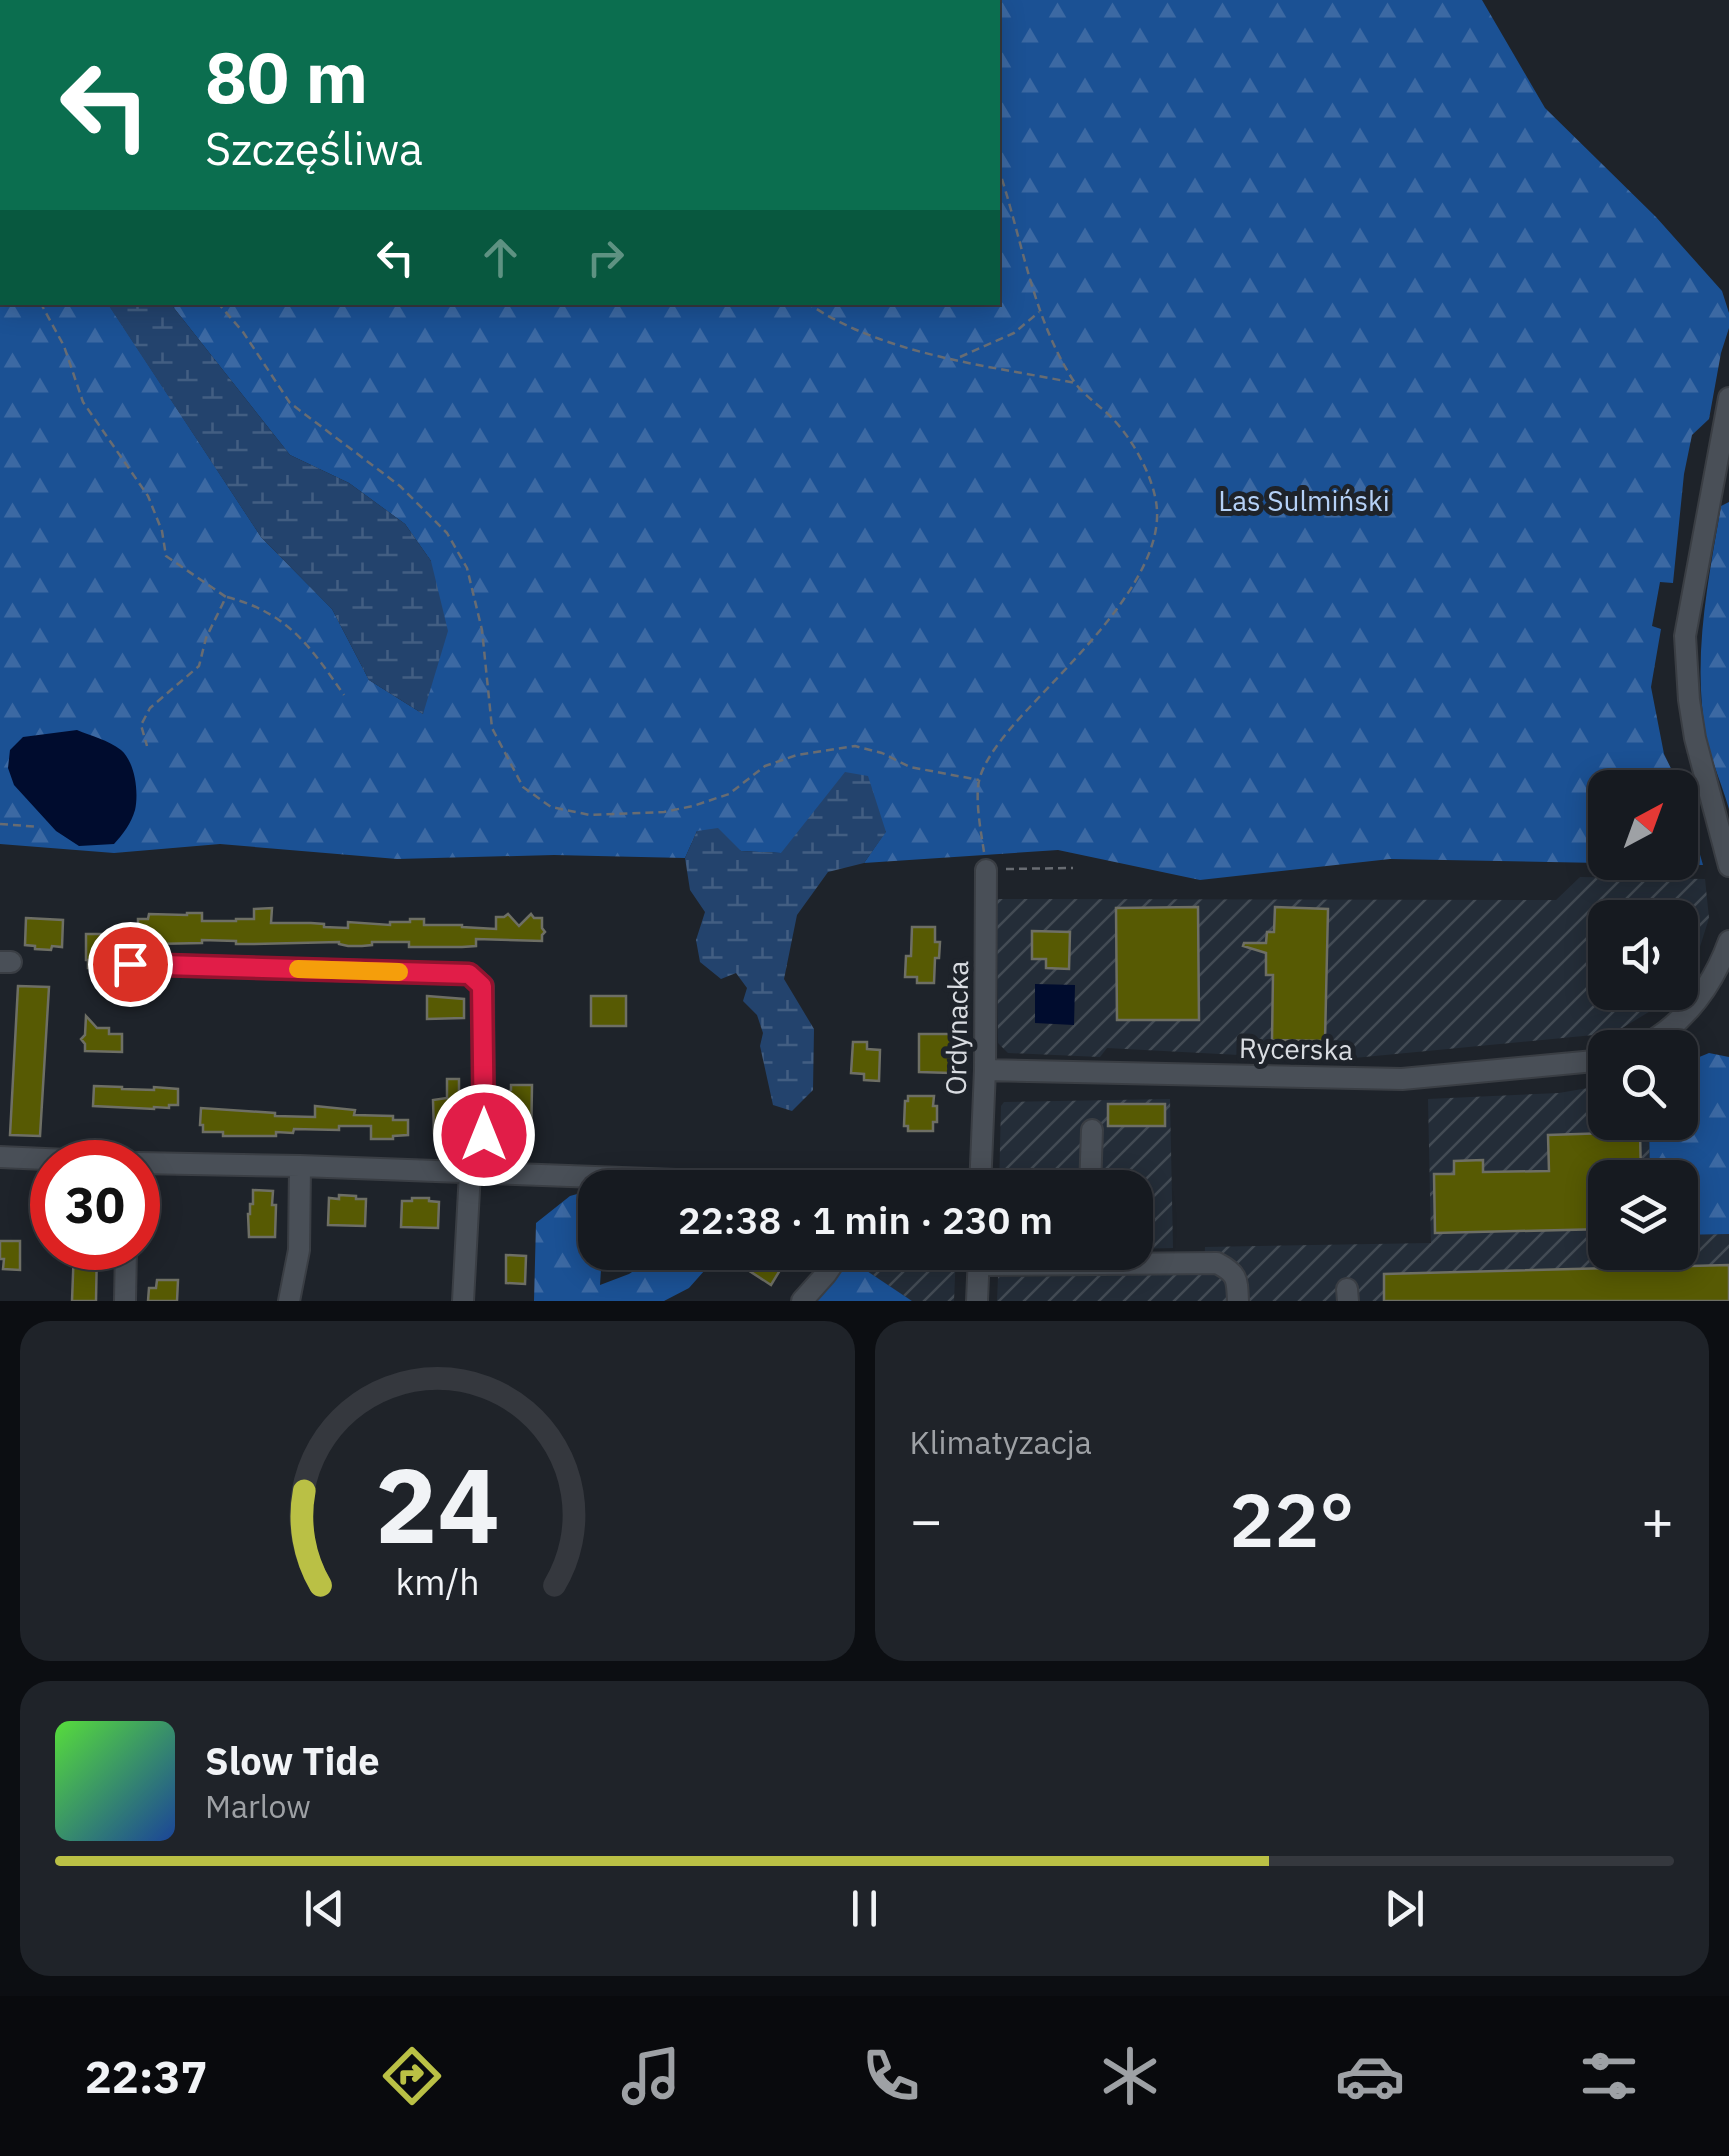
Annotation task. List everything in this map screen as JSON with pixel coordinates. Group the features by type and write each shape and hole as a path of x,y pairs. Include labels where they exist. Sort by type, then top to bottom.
{"street":[{"path":"1729,398 1685,636 1696,738 1729,866"},
{"name":"Ordynacka","path":"981,1170 986,870"},
{"path":"1668,1030 1696,1004 1720,966 1729,941"},
{"path":"130,964 469,974 482,986 477,1172 463,1301"},
{"name":"Rycerska","path":"985,1070 1402,1079 1588,1062"},
{"path":"1091,1170 1092,1130"},
{"path":"0,1157 30,1158"},
{"path":"160,1164 578,1176"},
{"path":"290,1301 299,1250 300,1166"},
{"path":"1153,1262 1217,1263 1230,1270 1237,1280 1238,1301"},
{"path":"125,1301 126,1270"},
{"path":"802,1301 829,1270"},
{"path":"977,1301 978,1270"}],"path":[{"path":"1000,172 1043,322 1074,383 1115,420 1144,462 1157,508 1156,538 1138,579 1110,617 1010,728 979,780 986,870 1073,868"},
{"path":"42,305 64,346 84,402 148,496 162,530 166,556 226,597 252,604 292,628 344,695"},
{"path":"220,305 290,403 400,486 447,533 467,568 482,630 492,728 524,787 551,807 590,815 664,812 728,794 765,766 855,746 910,766 979,780"},
{"path":"810,305 830,319 904,348 1074,383"},
{"path":"956,359 1014,334 1040,311"},
{"path":"147,746 140,725 150,708 199,666 206,638 226,597"},
{"path":"0,824 39,827"}],"shaded area":[{"path":"77,730 121,750 133,770 135,810 114,844 79,846 56,831 14,785 8,768 10,750 23,737"},
{"path":"1580,877 1705,879 1709,918 1698,953 1698,900 1588,900 1588,1010 1652,1010 1619,1030 1588,1030 1588,1035 1333,1060 1107,1048 1100,1057 1008,1053 998,1043 997,899 1556,900"},
{"path":"1035,984 1075,985 1074,1025 1035,1023"},
{"path":"1588,1088 1588,1140 1649,1140 1650,1160 1588,1160 1588,1270 1698,1270 1698,1235 1729,1234 1729,1301 997,1301 998,1277 1204,1274 1205,1247 1431,1243 1428,1099 1559,1093"},
{"path":"1170,1099 1173,1248 1153,1249 1153,1170 999,1170 1004,1102"},
{"path":"866,1270 955,1270 954,1301 912,1301"}],"green space":[{"name":"Las Sulmiński","path":"1000,0 1482,0 1545,108 1656,217 1722,291 1729,328 1709,419 1692,435 1673,583 1660,582 1652,626 1661,629 1651,687 1664,754 1672,770 1588,770 1588,863 1390,859 1200,880 1058,850 864,863 886,831 781,853 741,851 697,831 685,858 554,855 397,859 220,844 114,853 0,844 0,305 109,305 261,537 332,609 369,680 423,714 431,561 405,524 349,483 290,455 172,305 1000,305"},
{"path":"108,305 172,305 290,455 349,483 405,524 431,561 448,631 423,714 369,680 332,609 261,537"},
{"path":"1729,502 1729,809 1706,736 1701,649 1721,506"},
{"path":"845,772 868,776 886,832 864,863 828,872 797,915 784,979 814,1029 813,1090 792,1111 773,1105 760,1046 763,1033 757,1015 743,1001 747,988 736,973 721,979 700,962 696,940 705,912 690,890 685,858 697,831 718,828 741,851 781,853"},
{"path":"1709,1053 1729,1057 1729,1234 1698,1235 1698,1160 1650,1160 1649,1140 1698,1140 1698,1058"},
{"path":"578,1194 578,1270 601,1270 600,1285 635,1270 705,1270 689,1288 664,1301 534,1301 536,1223"},
{"path":"842,1270 866,1270 912,1301 816,1301"}],"building":[{"path":"1198,907 1199,1020 1117,1020 1116,908"},
{"path":"1275,907 1328,909 1325,1041 1272,1040 1273,975 1266,975 1266,953 1243,946 1266,943 1267,932 1274,932"},
{"path":"272,908 271,923 348,928 348,922 390,925 424,919 424,925 496,929 496,917 508,914 519,926 531,914 542,918 545,932 542,941 476,939 476,946 462,947 409,947 409,942 372,942 362,946 339,942 236,944 202,940 154,944 148,937 138,936 138,919 148,919 149,914 202,913 202,921 236,921 254,919 254,909"},
{"path":"26,918 63,920 62,947 52,946 51,950 25,945"},
{"path":"912,927 935,927 935,942 940,942 934,983 917,983 917,977 905,977 906,956 911,956"},
{"path":"1032,931 1070,932 1069,969 1046,968 1046,959 1032,959"},
{"path":"86,934 108,934 106,968 88,968"},
{"path":"18,986 49,987 40,1136 10,1135"},
{"path":"427,996 464,999 464,1018 427,1019"},
{"path":"591,996 626,996 626,1026 591,1026"},
{"path":"86,1016 97,1028 109,1028 109,1034 122,1034 122,1052 85,1051 81,1039 85,1035"},
{"path":"919,1034 955,1034 951,1073 919,1072"},
{"path":"853,1042 867,1042 867,1049 880,1050 879,1081 864,1080 864,1074 851,1073"},
{"path":"447,1079 459,1079 459,1124 456,1133 434,1133 433,1100 447,1098"},
{"path":"511,1085 532,1085 531,1146 511,1146 507,1137 511,1133 511,1098 507,1094"},
{"path":"94,1086 178,1089 178,1105 154,1109 93,1106"},
{"path":"908,1096 934,1096 937,1122 933,1122 933,1131 908,1131 908,1126 904,1126"},
{"path":"1108,1104 1165,1104 1165,1126 1108,1126"},
{"path":"315,1106 355,1110 354,1115 408,1120 408,1135 371,1139 371,1126 339,1126 339,1130 294,1129 293,1133 276,1132 276,1136 223,1136 223,1132 203,1132 200,1125 201,1108 315,1117"},
{"path":"1588,1134 1588,1140 1640,1140 1641,1160 1588,1160 1588,1229 1435,1233 1434,1174 1454,1174 1454,1161 1483,1160 1483,1172 1549,1171 1548,1135"},
{"path":"253,1190 273,1191 275,1237 249,1237"},
{"path":"339,1195 366,1199 365,1226 328,1225 329,1198 339,1199"},
{"path":"412,1198 439,1202 438,1228 401,1227 402,1201"},
{"path":"0,1241 20,1241 20,1270 3,1269"},
{"path":"506,1255 526,1256 525,1284 506,1283"},
{"path":"1729,1265 1729,1301 1384,1301 1384,1274 1698,1270 1698,1266"},
{"path":"73,1270 97,1270 96,1301 72,1301"},
{"path":"748,1270 780,1270 771,1285"},
{"path":"157,1280 178,1280 177,1301 148,1301 149,1288 156,1288"}],"slow traffic":[{"path":"298,969 399,972"}],"route":[{"path":"130,964 469,974 482,986 484,1135"}]}
